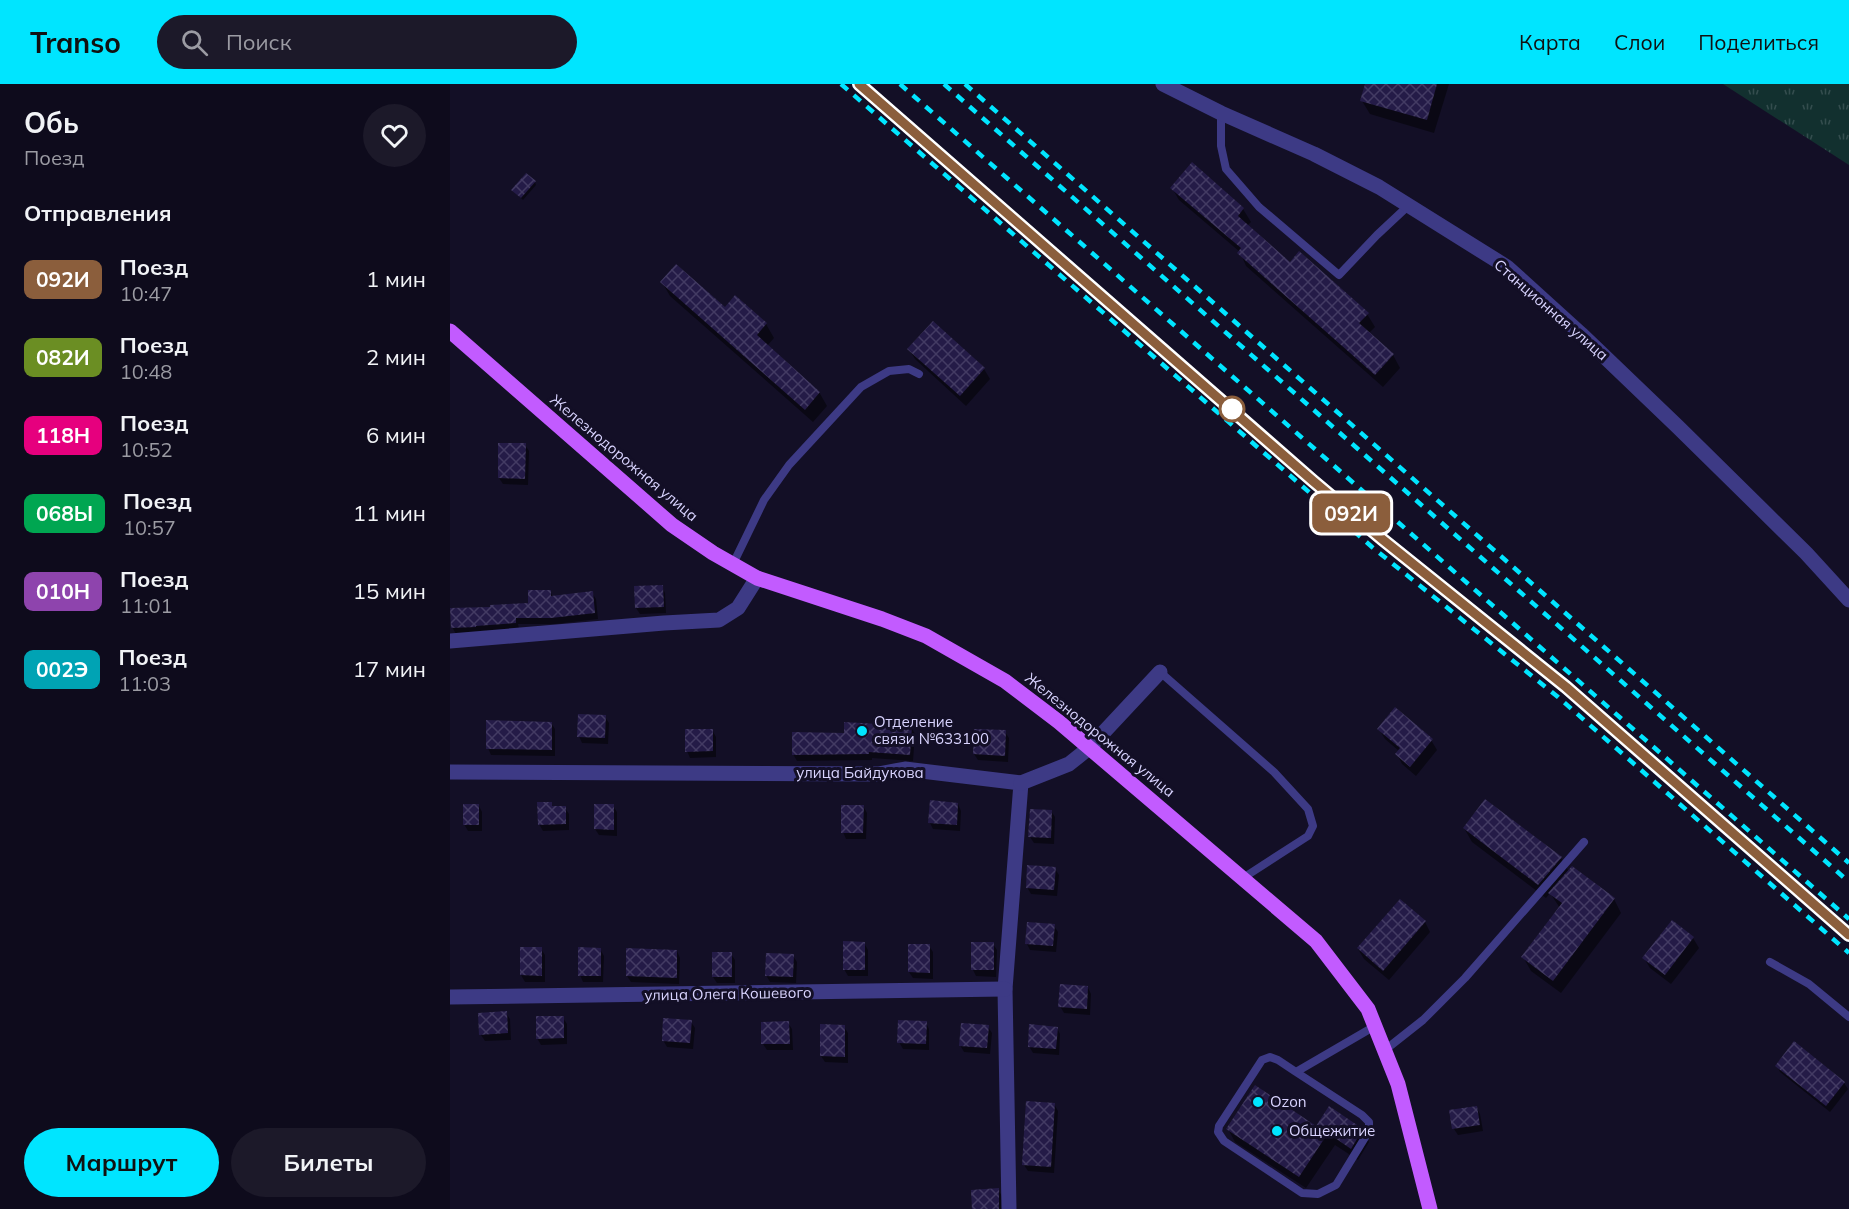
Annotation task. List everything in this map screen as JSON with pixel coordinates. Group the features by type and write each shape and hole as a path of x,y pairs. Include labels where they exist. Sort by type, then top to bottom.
{"main road":[{"name":"Железнодорожная улица","path":"450,331 672,525 733,564 757,578 871,615 926,636 1005,681 1059,722 1316,941 1368,1009 1398,1084 1430,1209"}],"street":[{"name":"Станционная улица","path":"1162,84 1314,154 1378,187 1507,267 1678,427 1806,553 1849,600"},
{"path":"450,641 719,620 738,608 757,578"},
{"path":"1010,1209 1005,989 1021,783 1069,764 1089,748 1160,672"},
{"name":"улица Байдукова","path":"450,772 878,774 905,769 1021,783"},
{"name":"улица Олега Кошевого","path":"450,997 1005,989"}],"lane":[{"path":"1221,113 1221,146 1227,169 1259,207 1339,275 1408,206"},
{"path":"733,564 764,500 789,465 861,387 889,371 909,369 919,374"},
{"path":"1160,672 1275,772 1308,810 1313,826 1308,836 1243,878"},
{"path":"1385,1050 1423,1020 1465,978 1584,842"},
{"path":"1770,962 1809,984 1849,1017"},
{"path":"1296,1072 1375,1026"},
{"path":"1270,1057 1296,1072 1362,1115 1369,1122 1370,1131 1336,1185 1318,1194 1302,1193 1224,1141 1218,1132 1219,1126 1262,1060 1270,1057"}],"green space":[{"path":"1723,84 1849,84 1849,165"}],"building":[{"path":"1365,84 1437,84 1427,120 1360,101"},
{"path":"1192,162 1244,208 1238,216 1290,262 1299,251 1369,313 1359,323 1394,354 1375,375 1237,253 1241,248 1170,188"},
{"path":"526,173 536,181 521,198 511,190"},
{"path":"676,264 725,307 735,295 767,323 757,335 820,392 805,410 660,282"},
{"path":"933,321 985,368 960,396 907,349"},
{"path":"498,443 526,443 525,479 498,478"},
{"path":"663,585 664,607 635,608 634,586"},
{"path":"528,590 551,590 551,596 593,591 595,613 551,618 516,618 516,623 451,628 450,608 528,603"},
{"path":"1395,707 1433,739 1410,767 1395,754 1400,748 1377,729"},
{"path":"578,714 606,715 605,738 577,737"},
{"path":"486,720 552,722 552,750 486,749"},
{"path":"844,722 912,726 910,755 869,752 869,754 792,755 792,732 844,733"},
{"path":"685,729 713,729 713,751 685,752"},
{"path":"974,729 1006,730 1005,756 973,754"},
{"path":"1485,799 1562,857 1538,885 1463,828"},
{"path":"930,800 958,803 957,825 928,823"},
{"path":"537,802 552,802 552,806 566,806 566,824 538,825"},
{"path":"463,804 479,804 479,825 463,825"},
{"path":"594,804 614,804 614,830 594,829"},
{"path":"841,805 864,805 863,833 841,833"},
{"path":"1030,809 1052,810 1051,838 1028,837"},
{"path":"1027,865 1056,867 1054,890 1026,888"},
{"path":"1572,866 1615,898 1553,981 1521,957 1562,903 1548,893"},
{"path":"1400,899 1426,921 1383,971 1357,948"},
{"path":"1672,920 1694,937 1665,975 1642,958"},
{"path":"1027,922 1055,924 1053,946 1025,944"},
{"path":"843,941 865,942 865,970 843,970"},
{"path":"971,942 994,942 994,970 971,970"},
{"path":"908,944 930,944 930,973 908,972"},
{"path":"520,947 542,947 542,976 520,975"},
{"path":"578,947 601,948 601,976 578,976"},
{"path":"626,948 677,950 677,978 626,976"},
{"path":"712,952 732,952 732,977 712,977"},
{"path":"766,953 794,954 793,977 765,976"},
{"path":"1060,984 1088,986 1087,1009 1058,1007"},
{"path":"507,1011 508,1033 479,1035 478,1013"},
{"path":"536,1016 564,1016 564,1038 536,1039"},
{"path":"663,1018 692,1020 690,1043 662,1041"},
{"path":"898,1020 927,1021 926,1044 897,1043"},
{"path":"789,1021 790,1044 761,1044 761,1022"},
{"path":"961,1023 989,1025 987,1048 959,1046"},
{"path":"820,1024 845,1025 845,1057 820,1056"},
{"path":"1029,1024 1058,1027 1056,1049 1028,1047"},
{"path":"1794,1041 1845,1082 1826,1106 1775,1066"},
{"name":"Общежитие","path":"1255,1085 1316,1126 1329,1106 1363,1129 1351,1149 1328,1133 1299,1177 1226,1129"},
{"path":"1026,1101 1055,1103 1051,1167 1022,1165"},
{"path":"1477,1106 1480,1125 1452,1129 1449,1110"},
{"path":"999,1188 999,1209 972,1209 971,1190"}],"railway":[{"path":"841,84 1372,547 1558,697 1849,953"},
{"path":"859,84 1313,481 1566,687 1849,935"},
{"path":"900,84 1849,919"},
{"path":"944,84 1849,882"},
{"path":"965,84 1849,863"}],"train":[{"name":"092И","path":"859,84 1313,481 1566,687 1849,935"}],"place":[{"name":"Отделение связи №633100","path":"862,731"},
{"name":"Ozon","path":"1258,1102"},
{"name":"Общежитие","path":"1277,1131"}]}
